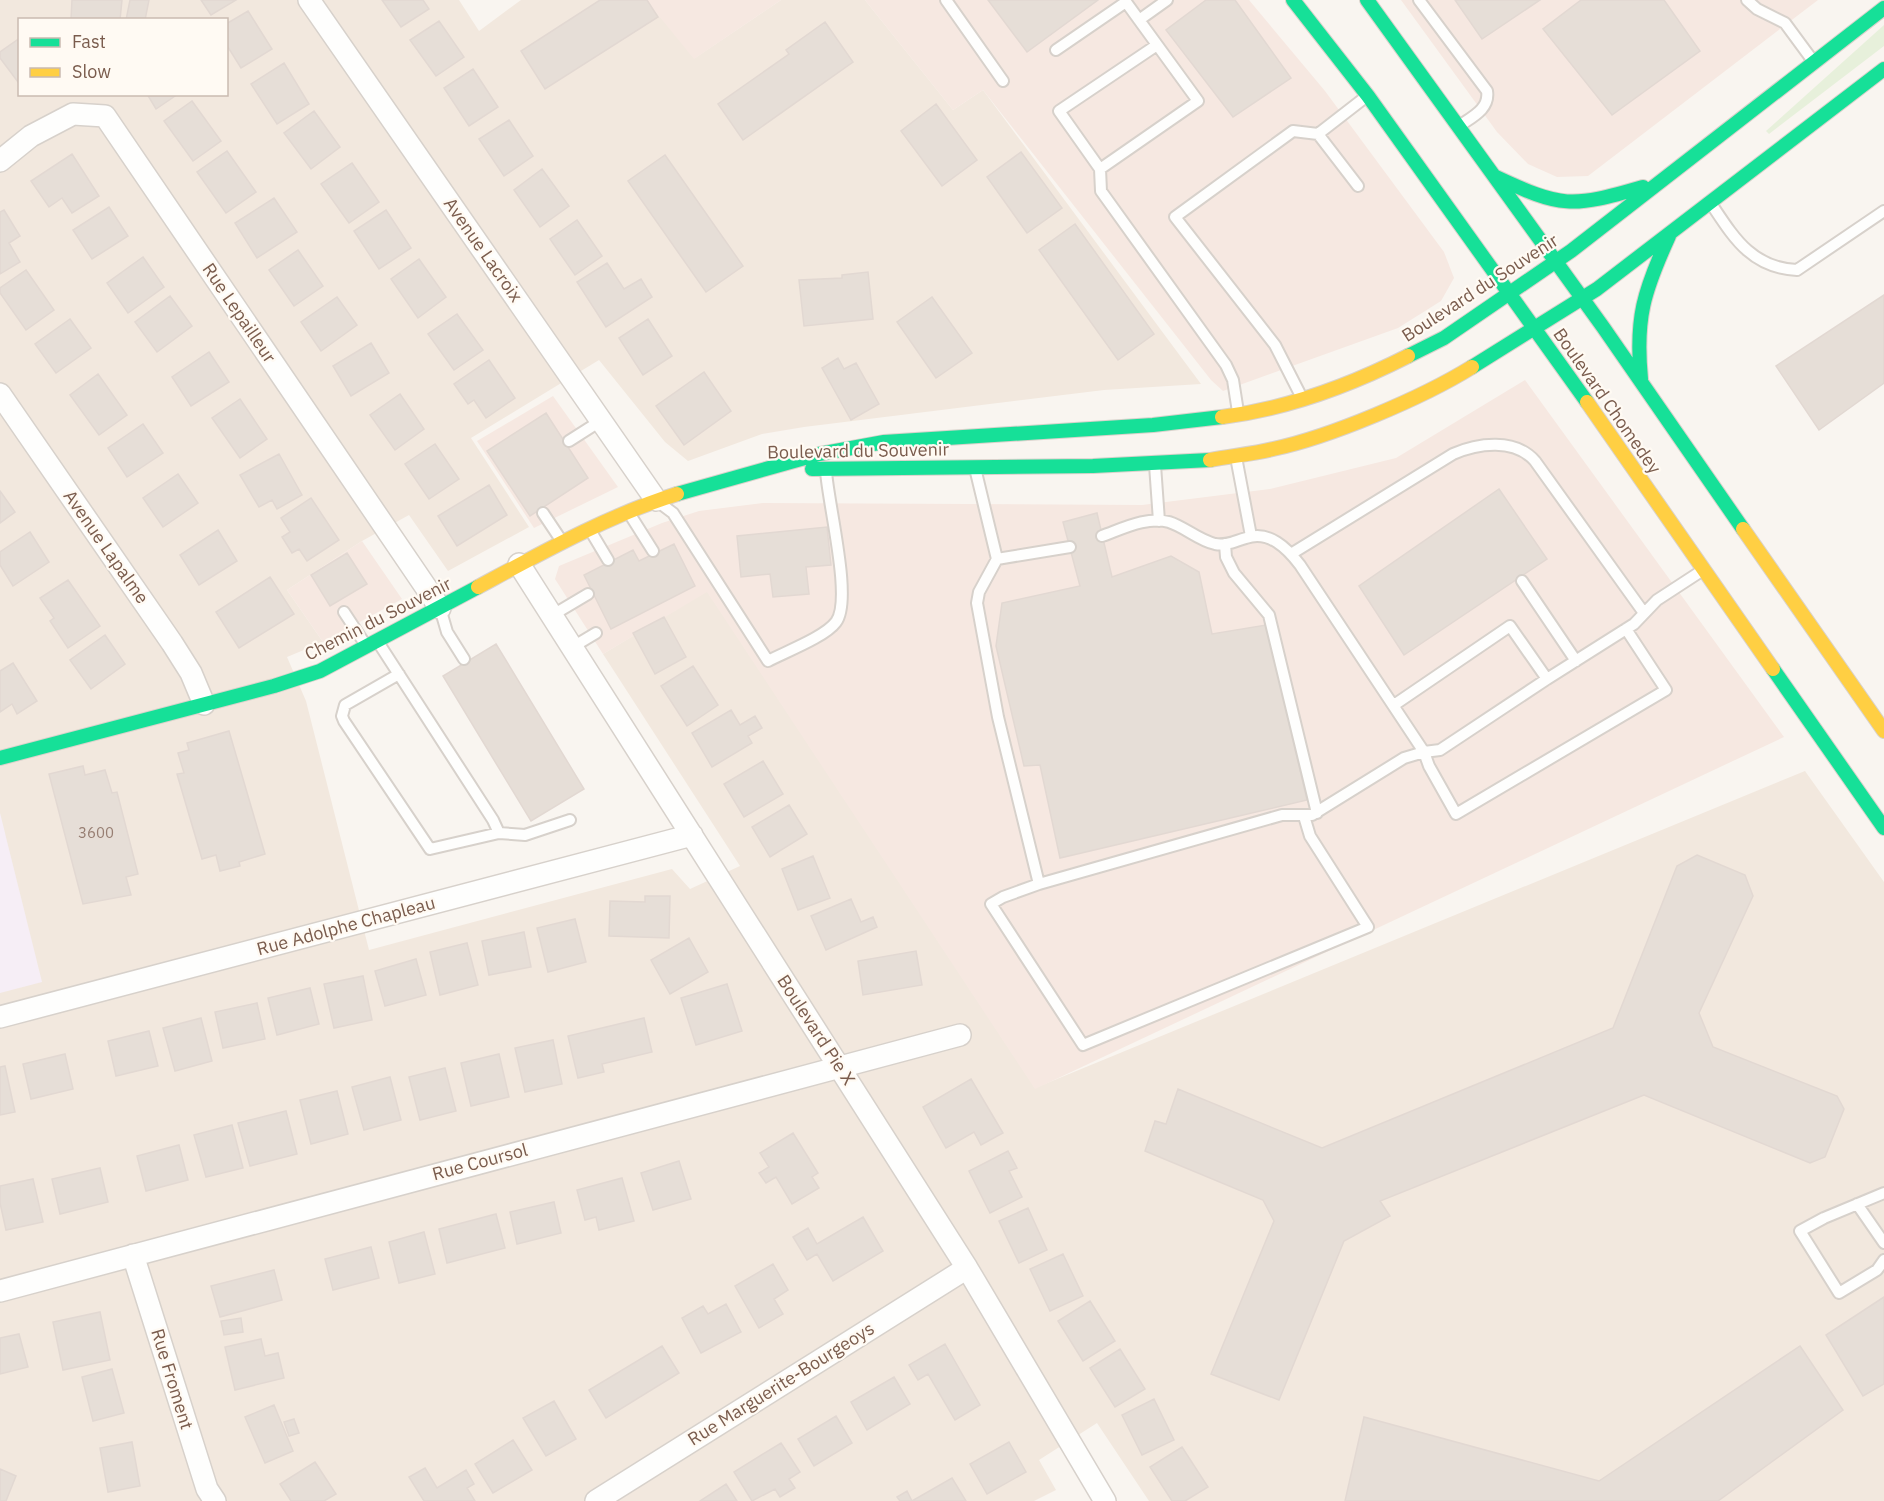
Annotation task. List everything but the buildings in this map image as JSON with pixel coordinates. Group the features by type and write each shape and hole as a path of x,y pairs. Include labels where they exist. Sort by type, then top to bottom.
{"street":[{"name":"Avenue Lacroix","path":"309,0 656,500"},
{"name":"Boulevard Chomedey","path":"1293,0 1368,96 1510,293 1884,828"},
{"path":"1367,0 1582,298 1884,731"},
{"name":"Boulevard du Souvenir","path":"758,472 826,469 1239,414 1302,398 1402,361 1444,338 1554,262 1884,8"},
{"name":"Boulevard du Souvenir","path":"758,472 825,453 884,442 1155,464 1236,457 1298,443 1408,401 1475,367 1535,329 1582,298 1670,233 1884,69"},
{"name":"Rue Lepailleur","path":"0,161 31,136 73,114 105,116 440,608"},
{"path":"1494,176 1527,192 1563,203 1608,197 1658,183"},
{"path":"1642,384 1637,343 1638,313 1646,286 1670,233"},
{"name":"Avenue Lapalme","path":"0,394 172,643 191,673 204,704"},
{"name":"Chemin du Souvenir","path":"0,758 304,677 373,645 519,564 628,511 656,500 758,472"},
{"name":"Boulevard Pie X","path":"519,564 967,1268 1102,1500"},
{"name":"Rue Adolphe Chapleau","path":"0,1017 692,835"},
{"name":"Rue Coursol","path":"0,1292 839,1065 960,1035"},
{"name":"Rue Froment","path":"133,1255 207,1489 215,1501"},
{"name":"Rue Marguerite-Bourgeoys","path":"596,1501 967,1268"}],"lane":[{"path":"946,0 1003,81"},
{"path":"1138,20 1167,0"},
{"path":"1419,0 1487,91 1488,100 1484,108 1458,126"},
{"path":"1747,0 1757,9 1785,22 1814,62"},
{"path":"1056,50 1126,2 1198,101 1100,169"},
{"path":"1157,45 1059,111 1100,169 1101,191 1226,365 1233,380 1239,414"},
{"path":"1302,398 1275,345 1175,217 1293,131 1318,134 1368,96"},
{"path":"1318,134 1358,186"},
{"path":"1710,202 1746,252 1758,259 1797,270 1884,211"},
{"path":"569,441 602,420"},
{"path":"1291,554 1453,454 1479,446 1506,446 1521,450 1535,461 1644,613"},
{"path":"973,451 997,559 979,592 978,611 998,717 1040,884"},
{"path":"656,500 673,513 768,661 827,629 841,614 843,591 832,528 825,453"},
{"path":"1236,457 1251,536"},
{"path":"1155,464 1159,521"},
{"path":"628,511 653,550"},
{"path":"543,513 562,542"},
{"path":"1102,536 1141,523 1159,521 1169,522 1213,544 1225,544 1251,536 1270,538 1291,554 1424,752 1429,766 1456,814 1666,690 1626,629"},
{"path":"589,529 608,560"},
{"path":"1225,544 1226,557 1234,573 1269,615 1317,813"},
{"path":"997,559 1070,547"},
{"path":"1304,816 1310,837 1368,927 1083,1045 990,904 1040,884 1282,815 1304,816 1317,813 1404,758 1440,750 1626,629 1657,600 1702,570"},
{"path":"1522,581 1576,661"},
{"path":"551,616 588,594"},
{"path":"440,608 447,632 464,659"},
{"path":"344,612 399,674 499,833"},
{"path":"1394,705 1510,626 1547,679"},
{"path":"572,648 596,633"},
{"path":"399,674 345,705 342,716 430,849 499,833 525,835 570,820"},
{"path":"1884,1193 1800,1231 1839,1293 1877,1270 1884,1260"},
{"path":"1857,1204 1884,1243"}],"shaded area":[{"path":"0,0 459,0 479,31 521,0 646,0 695,58 781,0 865,0 953,110 983,90 1201,384 1104,390 804,427 762,434 688,461 665,442 599,360 471,438 529,527 448,571 409,515 362,541 287,590 323,642 287,657 306,701 369,950 672,869 690,889 740,866 603,654 707,591 1035,1088 1805,771 1884,882 1884,1501 1149,1501 1097,1423 1039,1460 1056,1490 1034,1501 0,1501"},
{"path":"646,0 781,0 694,59"},
{"path":"865,0 1249,0 1325,91 1444,252 1454,278 1441,301 1398,328 1223,391 1211,380 983,90 953,110"},
{"path":"1401,0 1818,0 1588,176 1557,177 1528,164 1497,132"},
{"path":"1525,380 1784,737 1035,1089 707,592 603,654 555,579 559,566 662,523 699,511 763,503 1142,505 1270,489 1396,458"},
{"path":"553,396 618,487 534,528 477,441"},
{"path":"362,541 402,599 323,642 287,590"},
{"path":"0,813 42,982 0,993"}],"green space":[{"path":"1884,25 1884,46 1769,134 1766,131"}],"traffic: fast":[{"path":"1293,0 1368,96 1587,402"},
{"path":"1367,0 1603,327 1743,529"},
{"path":"1408,356 1444,338 1571,251 1884,8"},
{"path":"1472,367 1597,289 1884,69"},
{"path":"1494,176 1536,194 1567,201 1599,199 1643,187"},
{"path":"1641,379 1639,339 1643,305 1653,273 1669,236"},
{"path":"677,494 819,454 884,442 1153,425 1222,417"},
{"path":"812,469 1093,466 1210,460"},
{"path":"0,758 274,686 320,671 478,587"},
{"path":"1773,669 1884,828"}],"traffic: slow":[{"path":"1222,417 1294,402 1364,377 1408,356"},
{"path":"1210,460 1265,451 1348,426 1428,391 1472,367"},
{"path":"1587,402 1773,669"},
{"path":"478,587 600,524 677,494"},
{"path":"1743,529 1884,731"}]}
